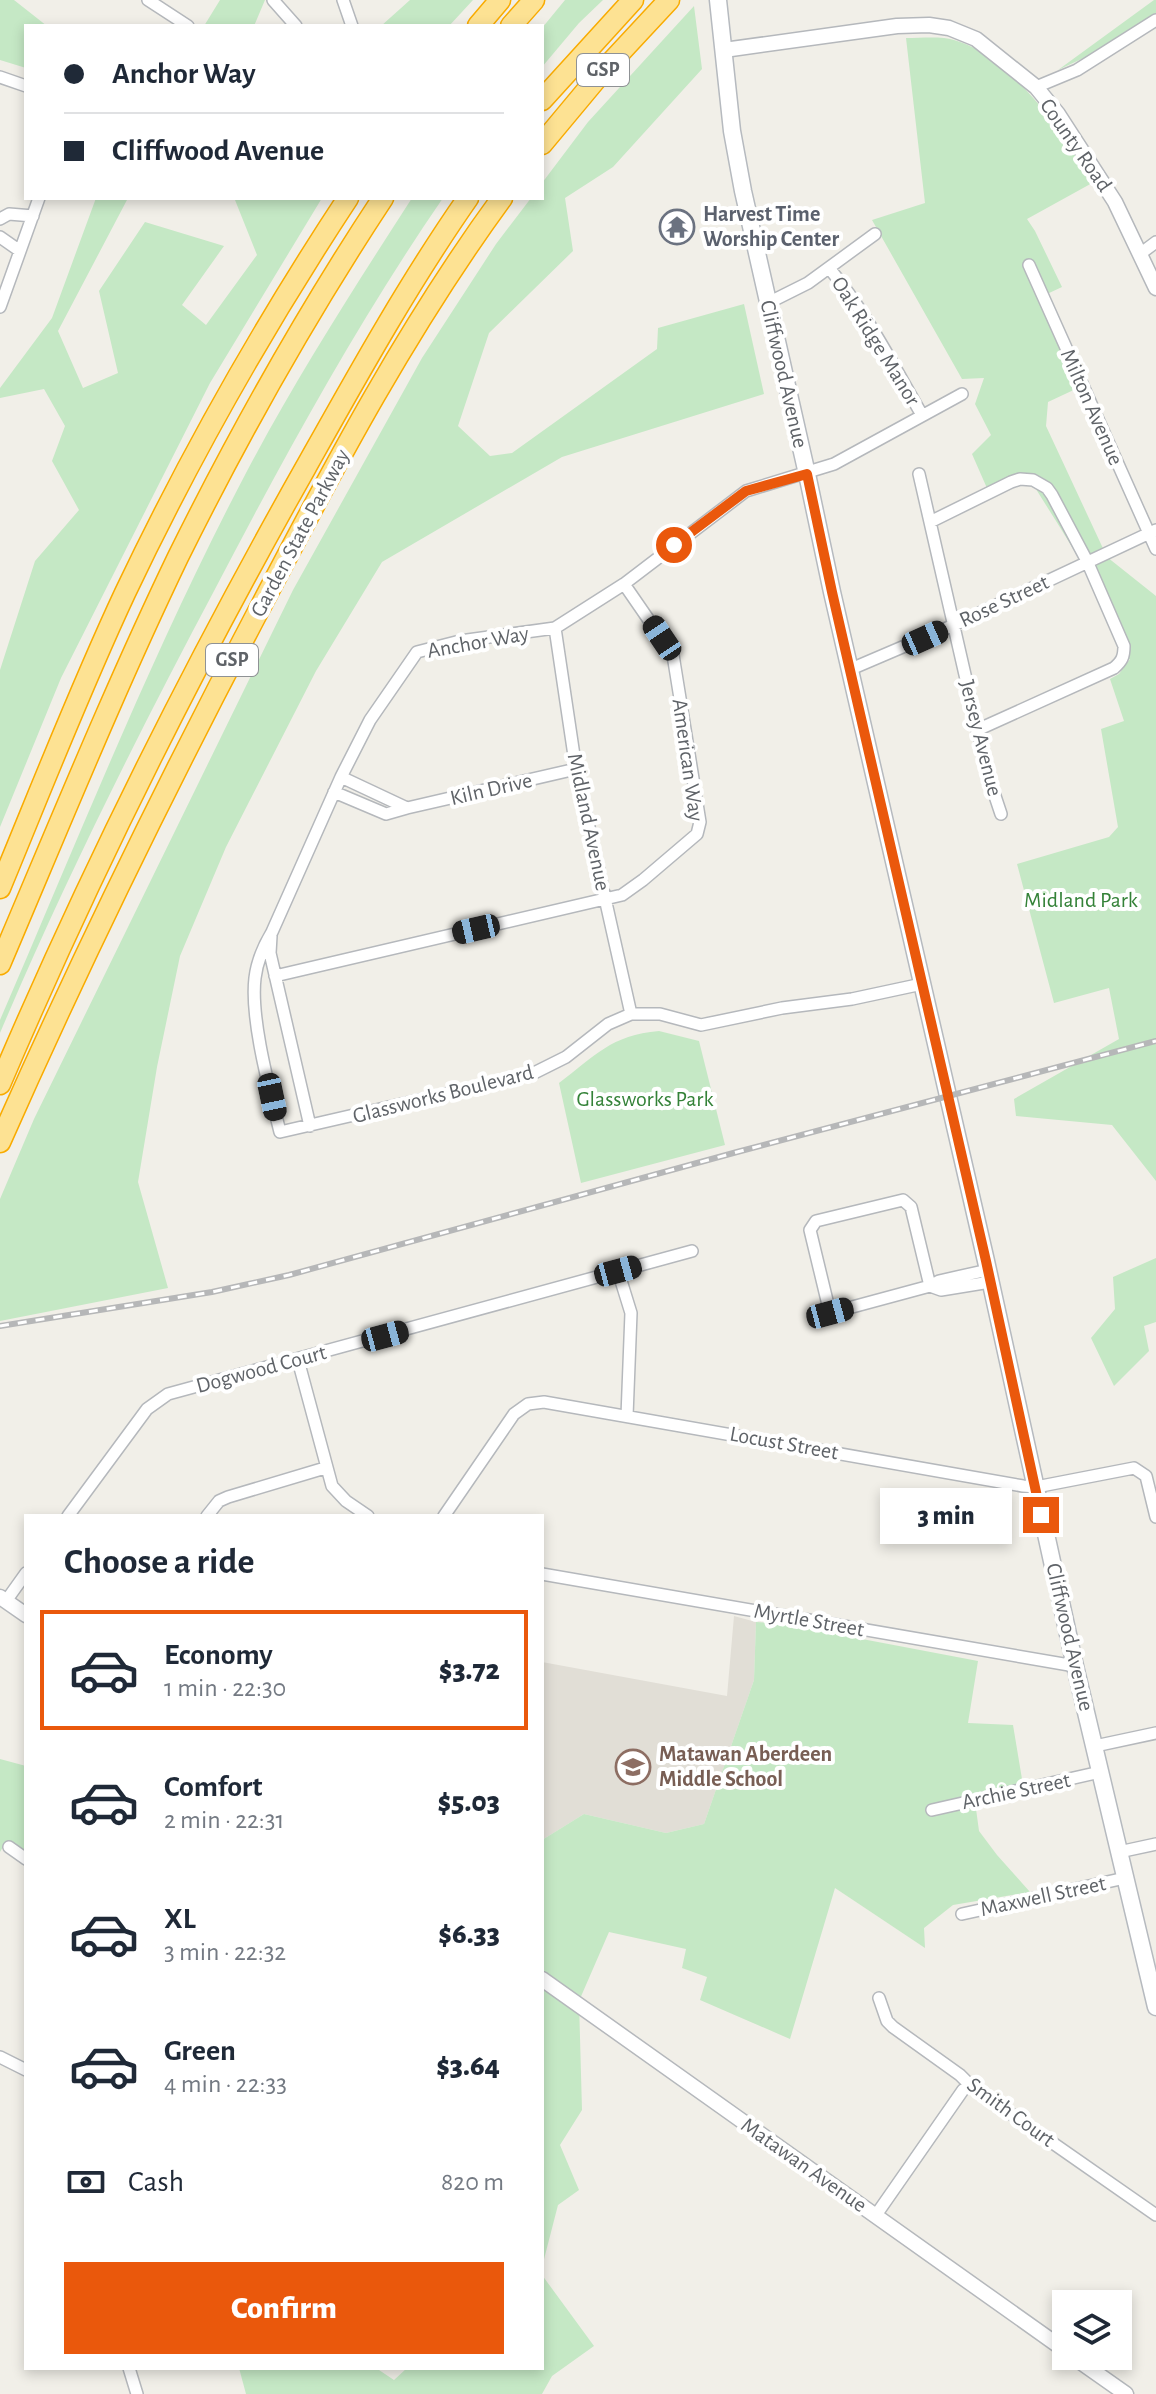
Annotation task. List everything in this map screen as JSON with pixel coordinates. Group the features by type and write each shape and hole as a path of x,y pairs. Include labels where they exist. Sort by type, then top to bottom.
{"highway":[{"path":"480,24 500,0"},
{"path":"513,24 534,0"},
{"name":"GSP","path":"544,98 633,0"},
{"name":"GSP","path":"544,142 602,72 669,0"},
{"path":"0,888 80,693 156,529 243,370 347,200"},
{"path":"0,964 128,666 205,503 298,334 382,200"},
{"name":"Garden State Parkway","path":"0,1084 98,868 211,642 353,384 424,264 467,200"},
{"name":"Garden State Parkway","path":"0,1142 127,869 302,528 409,337 501,200"}],"main road":[{"name":"Cliffwood Avenue","path":"718,0 737,159 768,303 1075,1666 1156,2007"}],"street":[{"path":"148,0 185,24"},
{"path":"273,0 294,24"},
{"path":"343,0 351,24"},
{"path":"1036,87 1077,70 1156,20"},
{"name":"County Road","path":"724,50 897,26 929,25 976,39 1036,87 1058,114 1106,186 1156,288"},
{"path":"0,77 24,85"},
{"path":"0,307 38,200"},
{"path":"0,219 9,214 33,216"},
{"name":"Oak Ridge Manor","path":"768,303 792,293 875,234"},
{"path":"0,237 20,251"},
{"path":"1140,254 1156,242"},
{"name":"Milton Avenue","path":"1029,265 1152,532 1156,549"},
{"name":"Oak Ridge Manor","path":"829,268 881,343 922,415"},
{"name":"Oak Ridge Manor","path":"807,474 842,460 962,394"},
{"name":"Anchor Way","path":"280,1132 257,1022 254,979 260,952 370,720 417,652 460,641 555,628 624,584 746,491 807,474"},
{"name":"Jersey Avenue","path":"919,474 977,730 1001,814"},
{"path":"930,522 1020,479 1033,480 1047,488 1087,561 1119,633 1124,654 1114,668 977,730"},
{"name":"Rose Street","path":"851,669 954,625 1152,532"},
{"name":"American Way","path":"275,976 622,895 697,834 700,822 673,655 624,584"},
{"name":"Midland Avenue","path":"555,628 576,769 631,1014"},
{"name":"Kiln Drive","path":"334,792 386,814 576,769"},
{"path":"341,777 407,808"},
{"name":"Anchor Way","path":"272,932 270,953 310,1126"},
{"path":"631,1014 660,1014 701,1025 711,1024 782,1008 852,999 922,984"},
{"name":"Glassworks Boulevard","path":"280,1132 532,1074 566,1057 608,1024 631,1014"},
{"path":"930,1286 911,1207 903,1200 816,1221 810,1230 830,1313 930,1286 939,1281 989,1276"},
{"name":"Dogwood Court","path":"69,1514 147,1409 168,1394 692,1251"},
{"path":"618,1271 631,1313 627,1416"},
{"path":"298,1360 332,1486 346,1501 365,1514"},
{"name":"Locust Street","path":"445,1514 514,1414 531,1403 544,1402 1036,1487"},
{"path":"209,1514 219,1501 228,1497 325,1468"},
{"path":"1036,1487 1134,1468 1146,1476 1156,1517"},
{"name":"Myrtle Street","path":"544,1574 1075,1666"},
{"path":"24,1575 3,1599 24,1614"},
{"path":"1095,1746 1156,1733"},
{"name":"Archie Street","path":"932,1810 1100,1772"},
{"path":"1119,1852 1156,1844"},
{"path":"9,1847 24,1858"},
{"name":"Maxwell Street","path":"962,1914 1125,1878"},
{"name":"Matawan Avenue","path":"544,1980 1052,2341"},
{"name":"Smith Court","path":"879,1998 887,2021 893,2027 971,2086 1156,2215"},
{"path":"0,2057 24,2069"},
{"path":"876,2215 963,2090"},
{"path":"130,2370 137,2394"},
{"path":"1092,2370 1126,2394"}],"shaded area":[{"name":"Matawan Aberdeen Middle School","path":"734,1616 756,1622 754,1680 704,1824 666,1833 584,1814 544,1839 544,1662 727,1696"}],"green space":[{"path":"0,0 14,0 44,24 24,24 24,67 0,60"},
{"path":"220,0 265,0 255,24 205,24"},
{"path":"410,0 473,0 451,24 383,24"},
{"path":"565,0 603,0 544,65 544,26"},
{"path":"1154,0 1156,24 1058,70"},
{"path":"694,6 702,69 613,167 565,198 573,251 489,333 458,426 490,456 512,453 657,349 658,328 744,304 764,394 562,457 382,562 316,671 226,847 180,956 138,1182 168,1288 0,1321 0,1199 34,1119 293,590 422,358 496,244 529,200 544,200 544,180 588,122"},
{"name":"Midland Park","path":"906,38 944,38 990,57 1031,95 1094,182 1027,219 1062,287 1047,294 1080,387 1048,402 1046,426 1107,557 1156,596 1156,1181 1112,1125 1016,1116 1014,1099 1119,1039 1109,988 1054,1003 1017,864 1109,837 1118,827 1101,729 1124,721 1110,679 1119,674 1130,659 1124,660 1096,590 1031,481 990,495 972,454 991,435 975,404 984,378 962,379 872,220 925,203"},
{"path":"95,200 127,200 58,331 83,388 118,373 99,291 145,222 224,246 182,305 206,325 257,255 235,200 321,200 210,383 61,678 0,827 0,670 35,561 79,510 52,461 65,426 44,389 0,398 0,388 52,318"},
{"path":"411,200 442,200 351,342 240,541 102,810 0,1033 0,1020 179,607 246,473 347,300"},
{"name":"Glassworks Park","path":"659,1031 699,1041 725,1145 581,1183 559,1083 604,1048 628,1037"},
{"path":"1156,1258 1156,1322 1144,1326 1149,1351 1114,1386 1091,1338 1115,1309 1113,1277"},
{"path":"756,1622 783,1624 978,1661 968,1723 1013,1725 1023,1785 974,1794 979,1831 1030,1892 953,1905 924,1928 925,1948 835,1888 790,2039 700,2000 707,1977 682,1968 686,1949 609,1932 579,2001 582,2110 560,2145 579,2190 558,2205 544,2259 544,1839 584,1814 666,1833 704,1824 754,1680"},
{"path":"0,1759 24,1765 24,1858 3,1847 0,1852"},
{"path":"544,2278 594,2346 552,2376 542,2394 246,2394 240,2370 379,2370 394,2380 405,2370 544,2370"}],"railway":[{"path":"0,1326 212,1292 289,1275 1156,1041"}],"place":[{"name":"Harvest Time Worship Center","path":"677,227"},
{"name":"Matawan Aberdeen Middle School","path":"633,1767"}],"route":[{"path":"674,545 746,491 807,474 1041,1515"}]}
